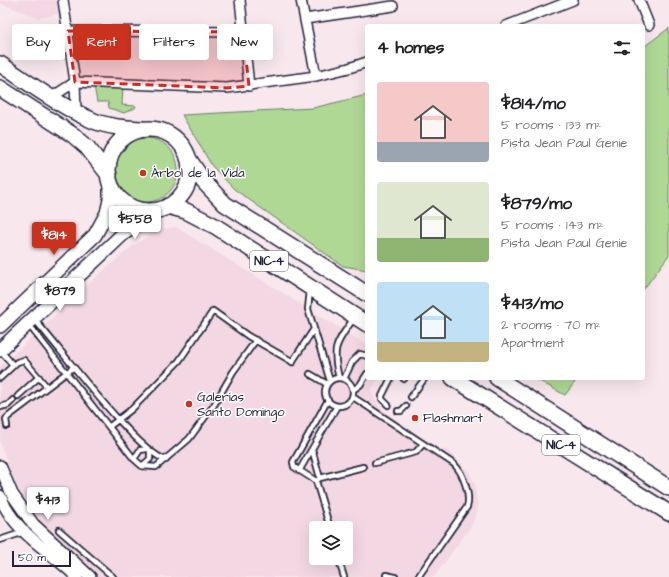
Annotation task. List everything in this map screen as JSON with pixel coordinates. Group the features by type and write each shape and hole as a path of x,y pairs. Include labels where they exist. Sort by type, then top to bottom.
{"highway":[{"name":"NIC-4","path":"0,64 52,97 94,121 113,127 139,131 159,131 172,136 182,146 204,182 225,204 365,293"},
{"name":"NIC-4","path":"0,88 73,135 87,147 110,180 117,196 128,205 141,210 162,208 186,211 215,226 361,320"},
{"path":"110,180 109,159 114,149 122,140 139,131"},
{"path":"162,208 180,197 187,185 190,172 188,158"},
{"name":"NIC-4","path":"457,380 667,513"},
{"name":"NIC-4","path":"500,380 669,488"}],"main road":[{"path":"0,326 95,235 107,213 110,200 110,180"},
{"path":"0,350 123,234 162,208"}],"street":[{"path":"63,0 74,82 76,111"},
{"path":"240,0 242,24"},
{"path":"301,0 316,76"},
{"path":"511,24 573,0"},
{"path":"638,0 649,25"},
{"path":"305,20 393,6"},
{"path":"68,31 217,32"},
{"path":"246,60 249,86"},
{"path":"52,97 74,82 226,88 316,76 365,63"},
{"path":"0,466 12,494 33,524 90,577"},
{"path":"0,496 11,516 24,532 77,577"}],"lane":[{"path":"310,288 308,309 329,383 325,392 328,400 337,406 346,404 353,397 353,390 350,383 341,378 334,358 334,350 337,342 361,320"},
{"path":"110,426 132,409 179,361 213,312 292,362 314,329"},
{"path":"31,322 74,367 119,420 148,450 166,460"},
{"path":"31,322 67,372 134,458 142,466 156,467 189,439 202,422 256,340"},
{"path":"0,350 13,365"},
{"path":"310,374 329,383 341,378 356,356 360,354 365,355"},
{"path":"0,378 13,365 20,360 24,360 47,387"},
{"path":"7,426 6,419 9,416 74,367"},
{"path":"18,396 39,377"},
{"path":"353,390 360,385 365,377"},
{"path":"388,405 382,399 382,396 390,380"},
{"path":"411,397 415,386 422,380"},
{"path":"353,397 459,469 469,502 462,516 418,577"},
{"path":"0,408 8,405 13,400"},
{"path":"328,400 294,458 294,467 299,471 318,479 363,467"},
{"path":"299,471 337,406"},
{"path":"398,411 401,411 406,406"},
{"path":"375,464 416,452 423,444"},
{"path":"312,449 328,521"},
{"path":"134,458 137,452 148,450"},
{"path":"142,466 150,459 148,450"},
{"path":"59,530 113,577"},
{"path":"0,540 24,532"},
{"path":"340,565 344,577"},
{"path":"386,575 395,577"}],"highlighted area":[{"path":"68,31 243,32 249,86 227,88 75,82"}],"shaded area":[{"path":"0,0 57,0 59,14 38,18 0,3"},
{"name":"Galerías Santo Domingo","path":"176,227 365,344 365,380 377,380 371,391 380,407 402,425 439,449 447,450 470,473 475,485 478,510 472,525 434,577 95,577 89,567 34,519 12,477 0,442 0,367 96,277 135,244 160,229"}],"green space":[{"path":"669,28 669,255 645,287 645,46"},
{"path":"94,86 123,87 122,105 136,106 135,108 124,113 109,108 108,102 97,102"},
{"path":"365,95 365,270 343,266 234,189 212,166 182,115 313,108"},
{"path":"146,138 164,144 172,152 178,170 172,188 164,196 146,202 128,196 120,188 114,170 120,152 128,144"},
{"path":"538,380 576,380 565,395"}],"place":[{"name":"Árbol de la Vida","path":"143,173"},
{"name":"Galerías Santo Domingo","path":"189,404"},
{"name":"Flashmart","path":"415,418"}]}
